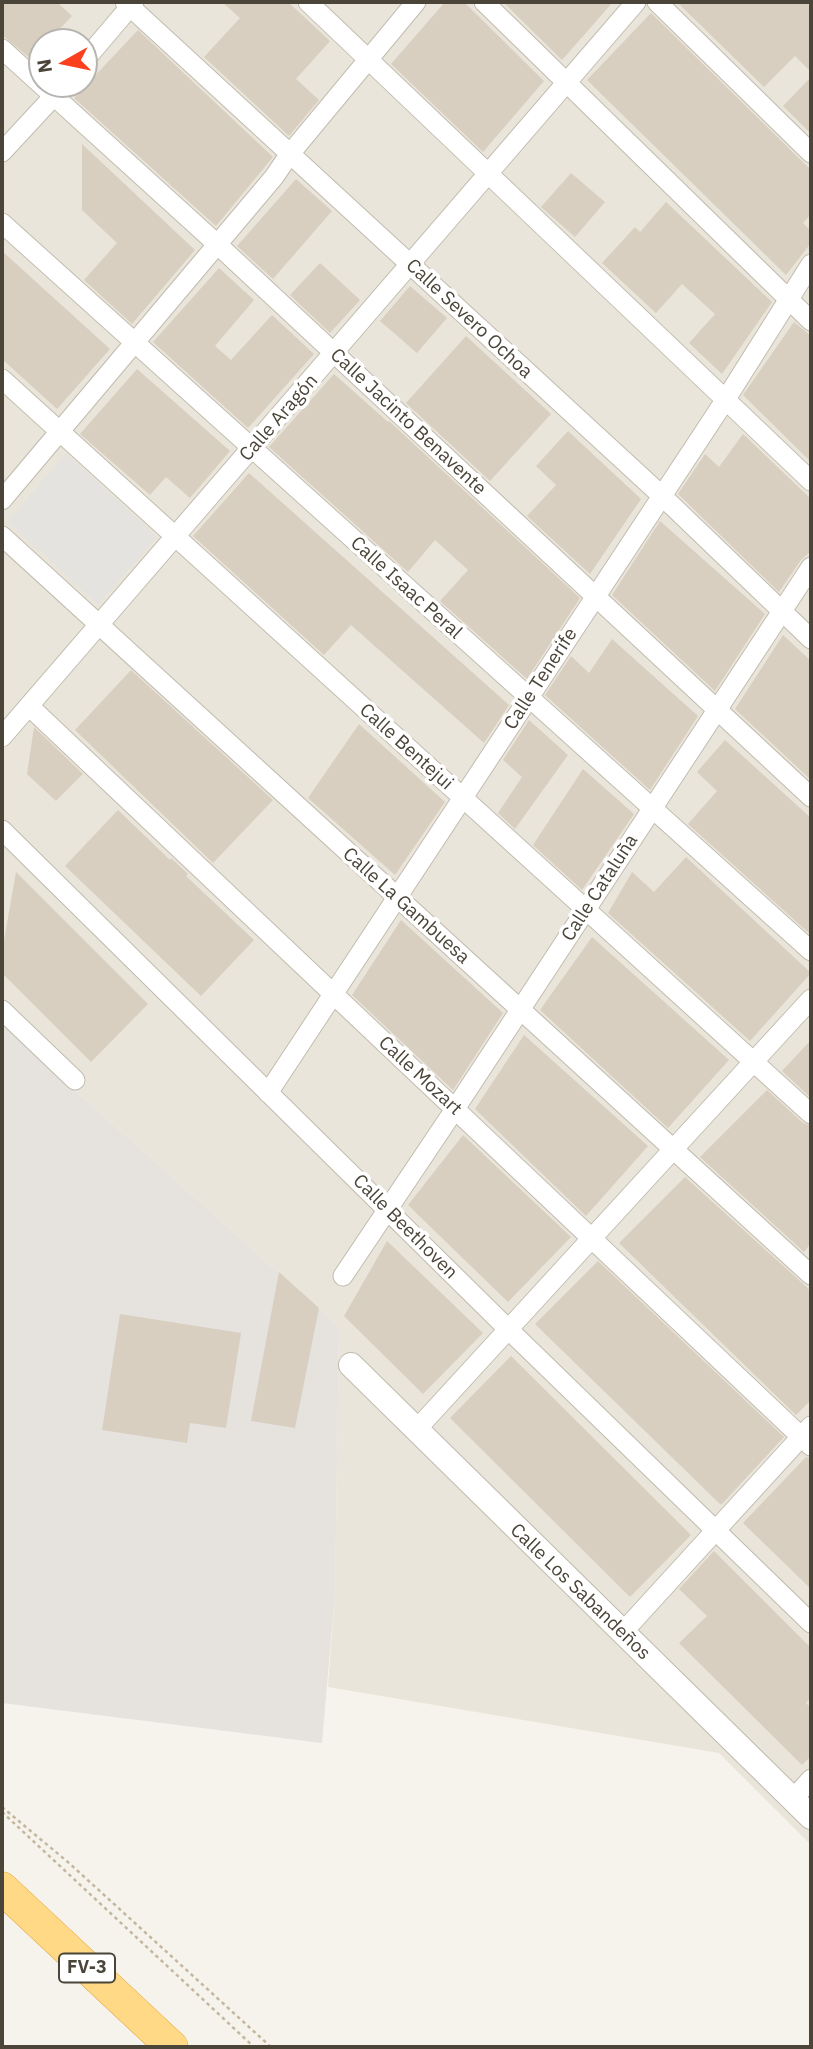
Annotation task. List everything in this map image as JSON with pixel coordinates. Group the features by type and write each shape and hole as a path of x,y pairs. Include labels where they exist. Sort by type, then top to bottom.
{"highway":[{"name":"FV-3","path":"2,1888 172,2047"}],"street":[{"path":"308,2 811,481"},
{"path":"2,500 274,177 289,155 416,2"},
{"path":"484,2 811,321"},
{"name":"Calle Aragón","path":"2,737 636,2"},
{"path":"657,2 811,153"},
{"path":"98,43 129,3"},
{"name":"Calle Severo Ochoa","path":"129,3 289,155 661,495 811,639"},
{"name":"Calle Jacinto Benavente","path":"2,49 28,67"},
{"path":"2,152 53,98"},
{"name":"Calle Jacinto Benavente","path":"68,98 217,244 811,797"},
{"name":"Calle Isaac Peral","path":"2,223 811,951"},
{"name":"Calle Tenerife","path":"268,1093 726,399 811,264"},
{"name":"Calle Bentejui","path":"2,379 811,1114"},
{"name":"Calle La Gambuesa","path":"2,536 811,1275"},
{"name":"Calle Cataluña","path":"343,1276 811,567"},
{"name":"Calle Mozart","path":"29,706 591,1238 808,1436"},
{"name":"Calle Beethoven","path":"2,830 507,1328 811,1623"},
{"path":"415,1430 811,999"},
{"path":"2,1010 75,1080"},
{"name":"Calle Los Sabandeños","path":"351,1365 811,1817"},
{"path":"622,1633 715,1531 808,1436"},
{"path":"793,1799 811,1779"}],"path":[{"path":"2,1810 254,2047"},
{"path":"2,1810 69,1863 271,2047"}],"shaded area":[{"path":"2,2 811,2 811,1845 719,1753 328,1687 335,1592 339,1327 2,1025"},
{"path":"66,453 157,537 98,604 8,522"},
{"path":"2,1025 339,1327 335,1592 322,1743 2,1703"}],"building":[{"path":"2,2 57,2 72,16 60,28 28,28 28,57 2,35"},
{"path":"222,2 288,2 330,41 296,79 319,100 289,136 204,57 240,18"},
{"path":"445,2 464,2 544,81 483,152 391,64"},
{"path":"503,2 613,2 562,60"},
{"path":"677,2 806,2 811,7 811,72 795,56 764,87"},
{"path":"651,13 811,170 811,214 803,223 811,231 811,243 786,275 587,80"},
{"path":"138,30 273,157 216,226 74,98 98,98 98,72"},
{"path":"811,77 811,134 783,106"},
{"path":"82,144 195,250 132,324 84,280 117,243 82,210"},
{"path":"571,173 605,202 575,237 541,207"},
{"path":"296,179 332,211 273,279 237,246"},
{"path":"666,202 772,302 722,374 689,343 715,314 682,284 656,313 602,263 635,227 640,232"},
{"path":"2,251 110,349 57,409 2,359"},
{"path":"320,263 360,300 330,333 290,295"},
{"path":"219,268 254,300 215,346 231,360 272,315 314,354 248,428 153,342"},
{"path":"410,286 447,318 417,353 380,321"},
{"path":"794,322 811,336 811,462 743,395"},
{"path":"466,336 551,414 490,481 406,403"},
{"path":"137,369 230,451 190,498 166,477 150,495 80,434"},
{"path":"334,374 389,421 580,598 527,679 440,601 468,570 435,540 408,572 269,447"},
{"path":"568,431 641,499 590,574 527,516 556,485 536,466"},
{"path":"743,434 811,499 811,551 801,560 779,592 678,494 705,454 719,467"},
{"path":"249,473 509,705 484,743 351,625 324,655 193,536"},
{"path":"660,521 765,614 715,691 612,595"},
{"path":"783,635 811,661 811,780 735,709"},
{"path":"612,639 698,716 650,790 545,695 571,656 589,673"},
{"path":"131,670 273,800 213,863 75,730"},
{"path":"529,720 568,755 515,829 498,813 522,777 503,760"},
{"path":"359,724 445,802 395,875 308,798"},
{"path":"34,727 83,774 56,801 27,774"},
{"path":"725,740 811,818 811,935 688,824 717,791 697,772"},
{"path":"583,769 634,814 582,890 533,845"},
{"path":"118,810 188,874 186,876 254,940 201,996 65,866"},
{"path":"686,857 811,973 750,1041 608,913 632,872 654,892"},
{"path":"16,872 148,1004 91,1062 2,973 2,952"},
{"path":"401,920 503,1013 453,1090 352,995"},
{"path":"592,937 729,1060 668,1128 540,1010"},
{"path":"524,1035 648,1146 586,1216 475,1109"},
{"path":"811,1040 811,1098 782,1071"},
{"path":"767,1090 803,1123 811,1126 811,1243 804,1252 700,1157"},
{"path":"463,1135 571,1237 508,1302 408,1205"},
{"path":"685,1177 811,1291 811,1400 796,1415 619,1243"},
{"path":"387,1241 483,1333 423,1394 344,1316"},
{"path":"598,1261 784,1437 721,1505 535,1324"},
{"path":"279,1272 319,1308 295,1428 251,1421"},
{"path":"120,1314 241,1333 226,1428 190,1423 187,1443 102,1430"},
{"path":"511,1356 691,1535 630,1597 450,1418"},
{"path":"806,1457 811,1458 811,1589 743,1523"},
{"path":"714,1551 811,1648 811,1697 806,1703 811,1708 811,1756 802,1765 679,1643 707,1616 679,1589"}]}
